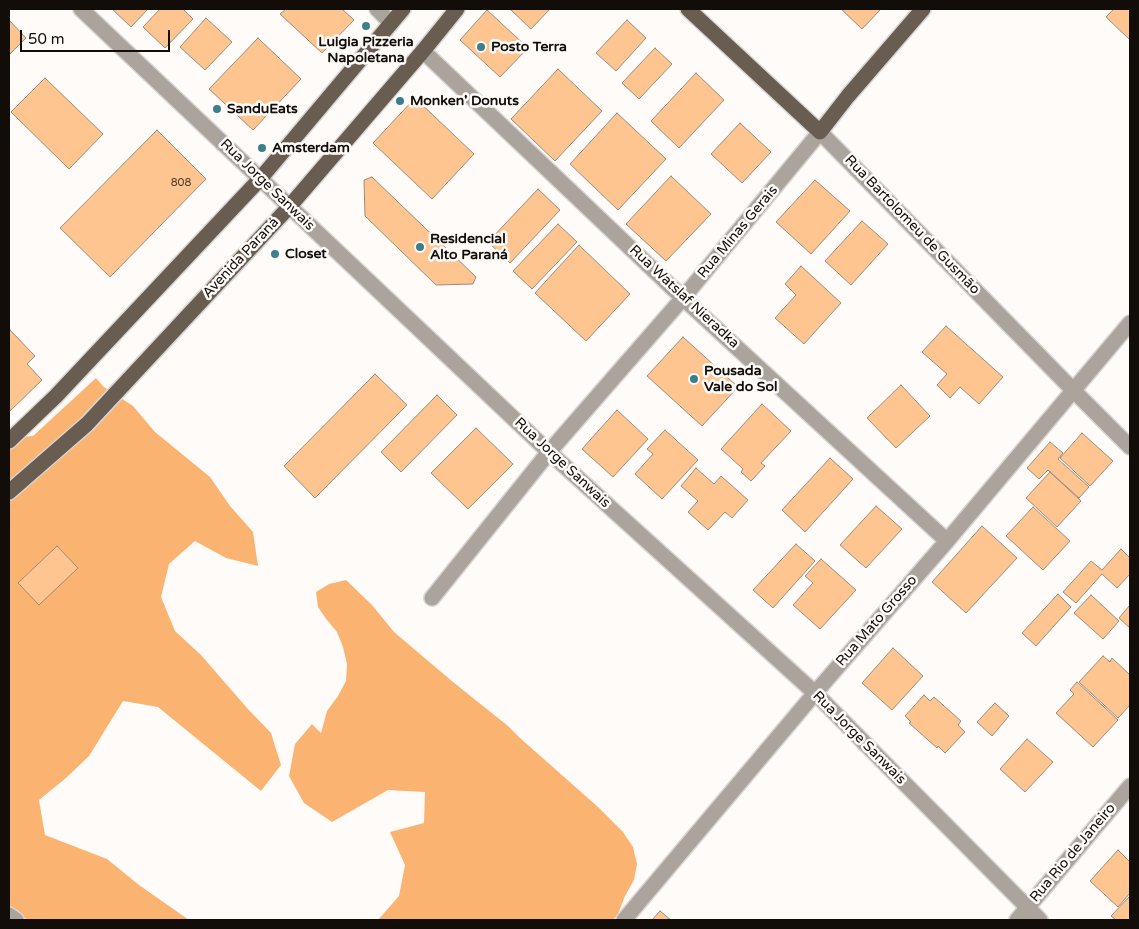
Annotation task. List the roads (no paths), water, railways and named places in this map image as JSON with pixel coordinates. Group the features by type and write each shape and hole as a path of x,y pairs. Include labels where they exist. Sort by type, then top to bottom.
{"main road":[{"path":"9,441 56,396 260,179 403,9"},
{"name":"Avenida Paraná","path":"9,492 87,424 289,207 457,9"},
{"name":"Rua Bartolomeu de Gusmão","path":"688,9 820,132"},
{"name":"Rua Minas Gerais","path":"820,132 848,96 923,9"}],"street":[{"name":"Rua Jorge Sanwais","path":"81,9 549,452 815,693 1040,920"},
{"path":"377,9 392,23"},
{"name":"Rua Watslaf Nieradka","path":"423,51 683,298 947,541"},
{"name":"Rua Minas Gerais","path":"432,598 549,452 683,298 820,132"},
{"name":"Rua Bartolomeu de Gusmão","path":"820,132 1130,447"},
{"name":"Rua Mato Grosso","path":"624,920 1130,323"},
{"name":"Rua Rio de Janeiro","path":"1017,920 1130,786"},
{"path":"9,915 16,920"}],"place":[{"name":"Luigia Pizzeria Napoletana","path":"366,26"},
{"name":"Posto Terra","path":"481,47"},
{"name":"Monken' Donuts","path":"400,101"},
{"name":"SanduEats","path":"217,109"},
{"name":"Amsterdam","path":"262,148"},
{"name":"Residencial Alto Paraná","path":"420,247"},
{"name":"Closet","path":"275,254"},
{"name":"Pousada Vale do Sol","path":"694,379"}]}
